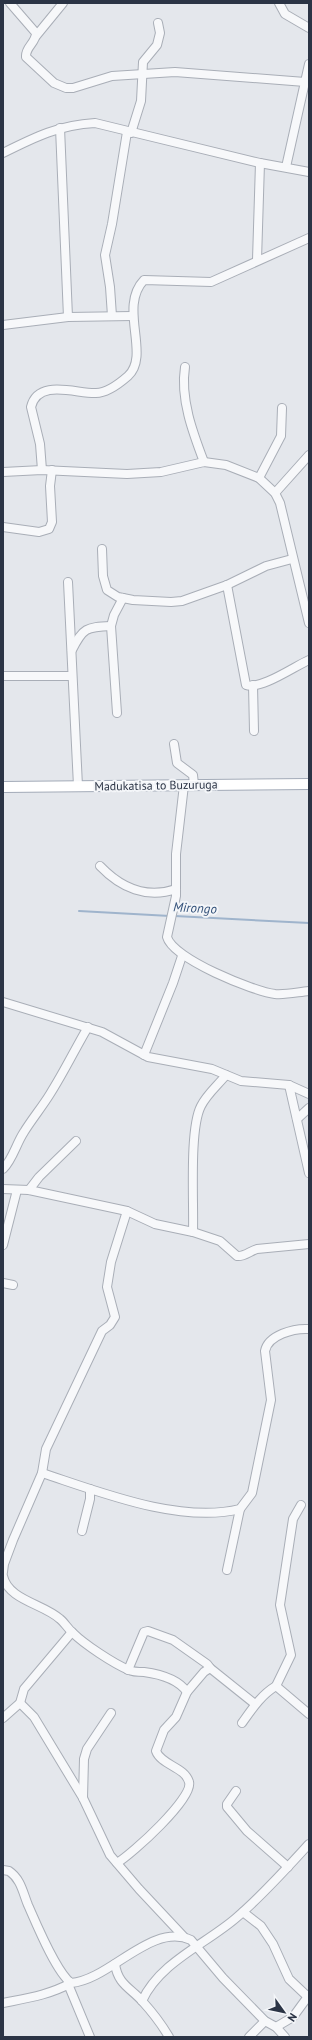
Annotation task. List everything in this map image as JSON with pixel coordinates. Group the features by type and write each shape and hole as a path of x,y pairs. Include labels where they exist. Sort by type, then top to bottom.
{"main road":[{"name":"Madukatisa to Buzuruga","path":"3,787 309,784"}],"street":[{"path":"10,3 35,31 36,36"},
{"path":"63,3 25,52 26,57 51,81 62,87 73,88 112,76 192,72 305,82"},
{"path":"279,3 285,14 309,28"},
{"path":"112,316 110,287 105,256 129,133 141,101 143,62 154,49 159,40 158,23"},
{"path":"286,166 309,64"},
{"path":"3,153 42,134 60,128 76,124 95,124 106,125 129,133 260,163 286,166 309,172"},
{"path":"60,128 68,317"},
{"path":"257,260 260,163"},
{"path":"42,470 41,450 31,407 32,402 39,394 51,390 76,390 96,394 104,392 129,375 134,367 136,354 132,316 134,301 138,287 144,280 211,282 229,276 257,260 309,238"},
{"path":"3,326 68,317 132,316"},
{"path":"185,367 183,379 192,431 204,462"},
{"path":"259,478 281,436 282,408"},
{"path":"275,493 309,455"},
{"path":"3,472 52,470 127,474 161,472 204,462 226,465 259,478 275,493 284,515 292,559 305,590 309,623"},
{"path":"3,527 39,532 49,529 52,522 50,486 52,470"},
{"path":"102,549 105,586 112,594 122,598 152,601 177,601 189,599 227,585 266,566 292,559"},
{"path":"68,582 78,786"},
{"path":"227,585 244,683 247,685 254,685 290,670 309,660"},
{"path":"118,713 111,626 114,614 122,598"},
{"path":"71,651 79,636 87,628 111,626"},
{"path":"3,676 72,676"},
{"path":"254,685 254,731"},
{"path":"174,744 177,763 193,775 189,784 176,854 176,889 167,937 170,945 182,956 238,984 275,994 309,991"},
{"path":"100,866 119,883 133,888 157,893 176,889"},
{"path":"144,1056 173,984 182,956"},
{"path":"3,1002 102,1032 144,1056 212,1069 248,1083 289,1085 309,1094"},
{"path":"3,1169 8,1164 14,1147 53,1089 88,1027"},
{"path":"193,1232 195,1125 197,1116 205,1099 226,1075"},
{"path":"289,1085 309,1173"},
{"path":"297,1119 309,1108"},
{"path":"29,1190 39,1177 76,1141"},
{"path":"3,1189 29,1190 127,1211 155,1224 193,1232 220,1241 232,1253 240,1257 257,1249 309,1244"},
{"path":"3,1245 17,1190"},
{"path":"3,1572 4,1564 13,1540 42,1474 46,1448 102,1332 115,1317 107,1287 111,1262 127,1211"},
{"path":"3,1283 13,1285"},
{"path":"227,1570 240,1510 252,1493 271,1400 265,1352 266,1346 269,1341 277,1336 309,1329"},
{"path":"42,1474 132,1502 177,1511 204,1512 240,1510"},
{"path":"82,1531 90,1499 90,1489"},
{"path":"242,1723 256,1704 268,1691 276,1686 292,1655 280,1605 293,1519 301,1505"},
{"path":"3,1579 8,1586 19,1595 60,1619 72,1632 98,1652 128,1670 164,1676 184,1688 187,1692"},
{"path":"128,1670 144,1632 148,1631 173,1640 207,1664 210,1668 256,1704"},
{"path":"3,1718 20,1703 24,1689 72,1632"},
{"path":"117,1863 126,1858 161,1826 186,1796 189,1788 188,1779 162,1759 156,1751 164,1730 176,1717 187,1692 204,1672 210,1668"},
{"path":"276,1686 309,1714"},
{"path":"20,1703 34,1717 83,1798 102,1840 117,1863 138,1889 184,1937 191,1940 223,1978 265,2021 276,2027 284,2037"},
{"path":"83,1798 84,1759 87,1749 111,1713"},
{"path":"236,1791 227,1804 227,1807 247,1831 288,1867"},
{"path":"142,2000 160,1977 243,1912 309,1844"},
{"path":"3,1870 10,1871 19,1880 31,1911 57,1964 69,1983 90,2037"},
{"path":"243,1912 261,1926 273,1944 289,1979 308,1996 293,2017 276,2027"},
{"path":"3,2003 54,1992 69,1983 85,1979 155,1940 184,1937"},
{"path":"114,1964 116,1973 127,1988 142,2000 169,2037"},
{"path":"249,2037 265,2021"}],"waterway":[{"name":"Mirongo","path":"79,911 170,916"},
{"name":"Mirongo","path":"175,916 309,923"}]}
